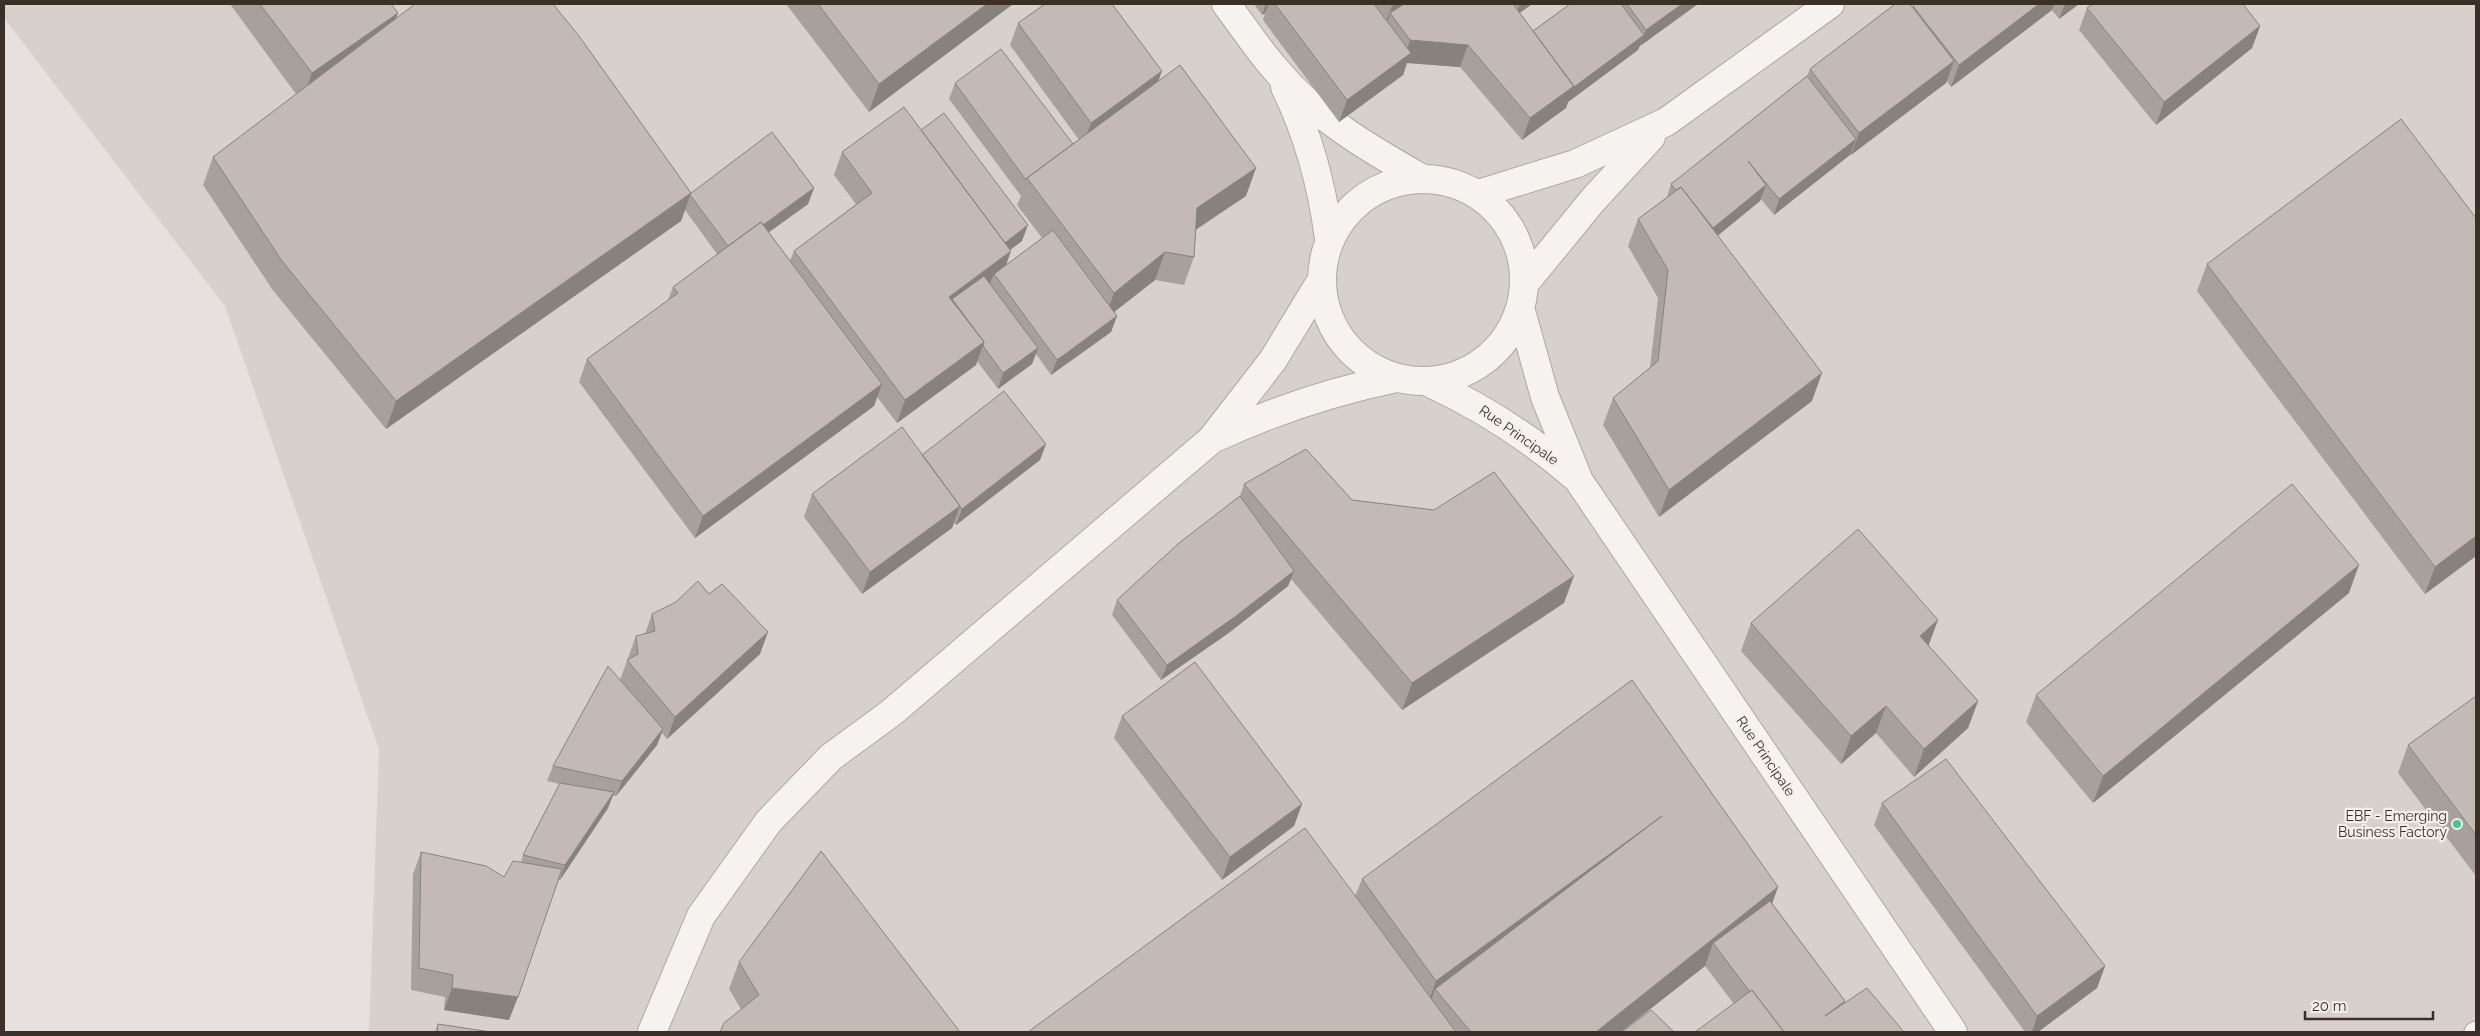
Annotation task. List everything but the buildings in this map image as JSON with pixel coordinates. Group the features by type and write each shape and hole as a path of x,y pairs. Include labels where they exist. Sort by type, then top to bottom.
{"street":[{"path":"1226,4 1277,72 1310,103 1345,131 1382,156 1421,178"},
{"path":"1478,194 1575,164 1666,122 1830,4"},
{"path":"1277,72 1297,112 1313,153 1323,195 1329,239"},
{"path":"1526,284 1593,200 1666,122"},
{"path":"1421,178 1451,182 1478,194 1498,211 1513,233 1522,257 1526,284 1521,311 1507,339 1486,360 1458,375 1428,382 1396,378 1366,365 1342,343 1326,314 1321,281 1322,260 1329,239 1344,214 1366,195 1393,182 1421,178"},
{"path":"652,1032 701,916 769,821 831,758 891,713 1211,440 1273,360 1321,281"},
{"name":"Rue Principale","path":"1521,311 1545,397 1579,480 1953,1032"},
{"path":"1211,440 1292,406 1343,389 1396,378"},
{"name":"Rue Principale","path":"1428,382 1469,401 1508,424 1545,451 1579,480"}],"shaded area":[{"path":"4,4 2476,4 2476,1032 369,1032 379,749 225,306 4,18"}],"place":[{"name":"EBF - Emerging Business Factory","path":"2457,824"}]}
